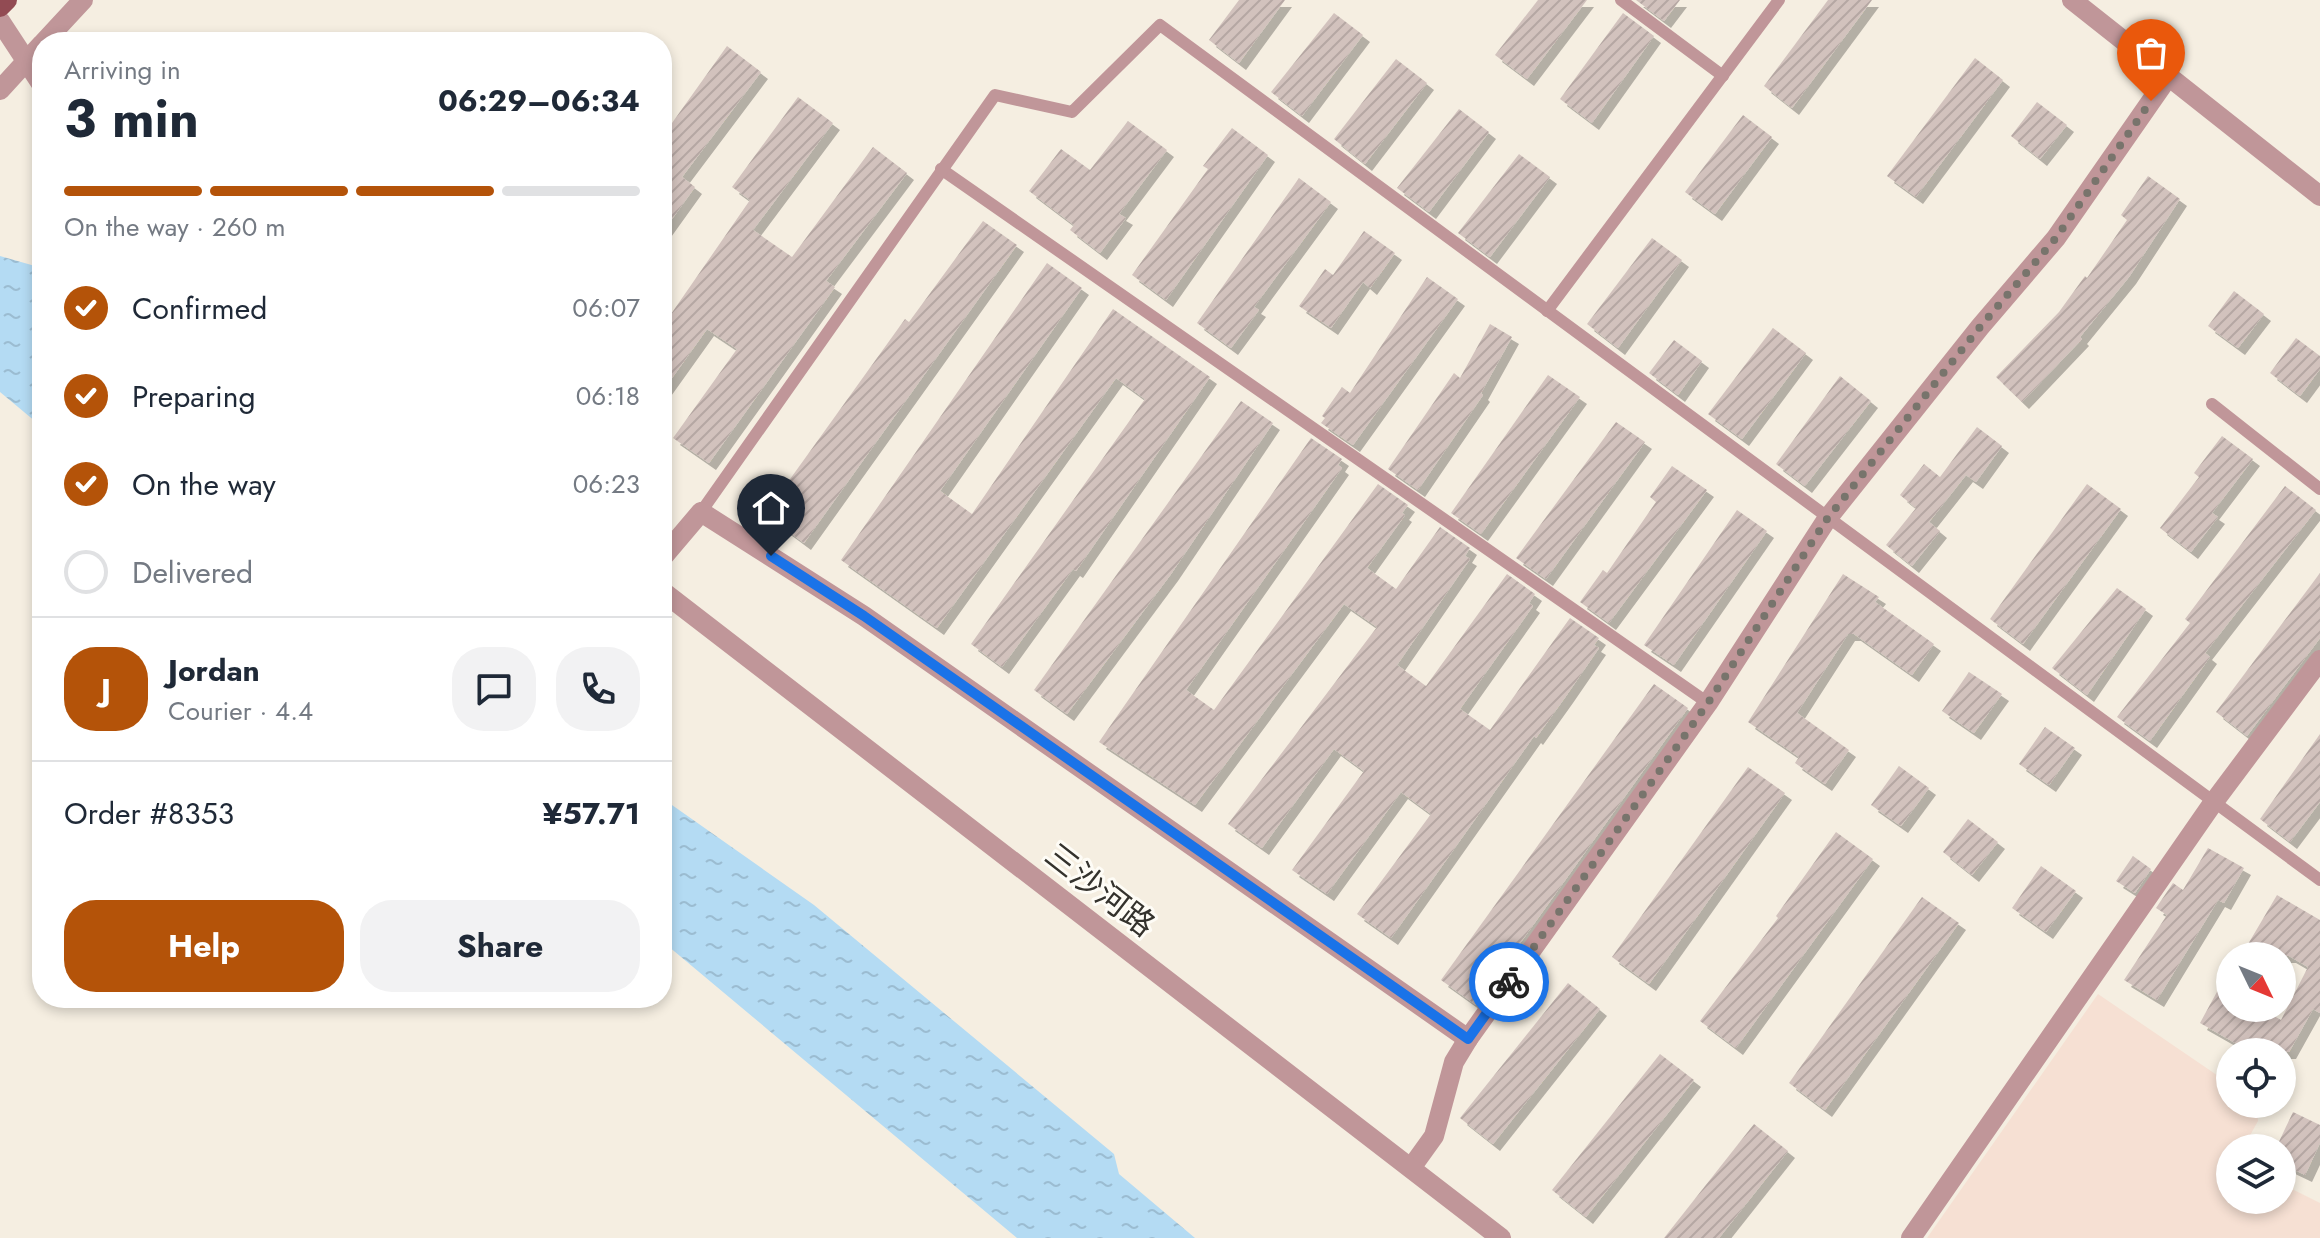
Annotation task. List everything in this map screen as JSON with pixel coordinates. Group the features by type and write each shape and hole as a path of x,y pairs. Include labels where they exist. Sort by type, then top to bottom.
{"main road":[{"path":"0,7 7,0"}],"street":[{"path":"53,32 83,0"},
{"path":"2072,0 2320,196"},
{"path":"0,21 32,71"},
{"path":"0,90 32,55"},
{"path":"1411,1168 1434,1136 1454,1062 1468,1039 1708,703 1827,519 1980,327 2056,238 2168,77"},
{"path":"672,546 701,512 864,616 1468,1039"},
{"name":"三沙河路","path":"672,599 1501,1238"},
{"path":"1911,1238 2213,803 2320,660"}],"lane":[{"path":"1621,0 1723,76"},
{"path":"1547,311 1779,0"},
{"path":"701,512 995,95 1072,112 1160,25 2320,880"},
{"path":"941,169 1708,703"},
{"path":"2212,404 2320,489"}],"shaded area":[{"path":"2098,994 2216,1074 2216,1118 2258,1118 2251,1134 2216,1134 2216,1214 2296,1214 2296,1191 2320,1203 2320,1238 1927,1238"}],"water":[{"path":"0,256 32,265 32,419 0,392"},
{"path":"672,805 814,905 1114,1154 1119,1174 1195,1238 1017,1238 672,949"}],"building":[{"path":"1239,0 1285,0 1239,63 1209,40"},
{"path":"1538,0 1587,0 1527,79 1495,55"},
{"path":"1636,0 1680,0 1664,21"},
{"path":"1828,0 1872,0 1792,108 1764,86"},
{"path":"1334,13 1363,35 1302,116 1271,92"},
{"path":"1623,13 1654,36 1592,123 1560,99"},
{"path":"727,46 761,72 682,177 695,187 672,219 672,123"},
{"path":"1975,58 2003,80 1916,197 1887,176"},
{"path":"1396,59 1427,83 1365,164 1334,139"},
{"path":"798,97 833,123 753,230 792,257 873,147 907,173 826,281 835,287 709,463 673,438 737,349 707,329 672,378 672,313 750,200 732,187"},
{"path":"2037,102 2067,125 2040,159 2011,136"},
{"path":"1459,109 1489,132 1429,212 1397,188"},
{"path":"1743,115 1772,137 1715,214 1685,192"},
{"path":"1128,121 1167,150 1119,214 1126,218 1100,253 1070,230 1074,225 1029,191 1061,149 1090,170"},
{"path":"1232,128 1268,155 1166,300 1132,275 1208,169 1203,166"},
{"path":"1519,154 1550,177 1490,257 1458,233"},
{"path":"2148,176 2180,199 2129,277 2080,337 2082,339 2022,402 1996,377 2059,312 2085,276 2087,278 2127,220 2121,215"},
{"path":"1299,178 1331,202 1254,307 1259,310 1231,348 1197,323"},
{"path":"983,221 1017,245 804,543 765,514 905,319 909,322"},
{"path":"1364,231 1395,253 1370,288 1363,282 1331,328 1299,306 1325,269 1333,275"},
{"path":"1652,238 1682,260 1618,348 1587,324"},
{"path":"1047,263 1082,288 940,491 972,514 1113,309 1210,377 1076,571 1073,569 1002,667 971,644 1145,399 1116,378 937,628 841,560"},
{"path":"1427,277 1458,299 1353,445 1321,423 1325,418 1322,416 1342,387 1350,393"},
{"path":"2234,291 2264,314 2238,348 2208,326"},
{"path":"1490,324 1512,337 1481,393 1483,395 1418,490 1388,469 1454,373 1460,378"},
{"path":"1773,328 1806,353 1742,439 1708,414"},
{"path":"2296,338 2320,356 2320,369 2300,396 2270,373"},
{"path":"1674,340 1702,361 1678,395 1649,373"},
{"path":"1548,375 1580,397 1481,534 1451,513"},
{"path":"1840,376 1871,401 1805,486 1776,464"},
{"path":"1241,401 1273,423 1171,574 1067,714 1034,690"},
{"path":"1616,422 1645,442 1546,579 1516,558"},
{"path":"1977,427 2002,446 1976,482 1966,475 1929,522 1940,531 1912,566 1886,545 1916,508 1900,495 1924,464 1940,477"},
{"path":"2222,436 2253,459 2212,513 2218,517 2191,552 2160,528 2199,477 2194,473"},
{"path":"1311,438 1342,459 1338,465 1342,468 1186,690 1214,710 1378,484 1408,505 1402,513 1405,515 1367,568 1396,589 1440,527 1470,548 1465,556 1470,559 1397,665 1426,686 1507,574 1535,594 1529,603 1533,606 1460,709 1490,730 1570,618 1599,638 1594,645 1599,648 1566,696 1536,738 1534,736 1391,938 1357,914 1431,814 1401,792 1327,894 1292,870 1364,771 1334,749 1262,848 1228,824 1377,627 1344,604 1195,805 1099,742"},
{"path":"1672,466 1707,490 1609,623 1580,602 1603,570 1607,573 1656,502 1650,497"},
{"path":"2087,484 2121,509 2023,644 1990,619"},
{"path":"2285,486 2316,510 2205,653 2210,657 2150,741 2117,717 2190,623 2185,619"},
{"path":"1737,510 1767,531 1674,665 1644,645"},
{"path":"2320,573 2320,638 2247,736 2216,712"},
{"path":"1843,574 1879,597 1875,602 1934,644 1912,675 1854,634 1848,634 1797,713 1849,750 1825,784 1795,763 1799,757 1748,722"},
{"path":"2117,588 2146,609 2087,695 2052,668"},
{"path":"1969,672 2002,694 1974,733 1942,711"},
{"path":"1654,684 1688,708 1476,1005 1441,980"},
{"path":"2045,727 2075,748 2049,785 2019,764"},
{"path":"2320,734 2320,802 2290,842 2260,819"},
{"path":"1899,766 1929,788 1901,826 1871,805"},
{"path":"1748,767 1785,793 1649,984 1612,957"},
{"path":"1968,819 1998,842 1972,875 1943,852"},
{"path":"1836,832 1873,859 1736,1048 1700,1021 1778,918 1776,916"},
{"path":"2208,848 2244,868 2224,903 2218,900 2157,1000 2124,980 2167,915 2156,908 2173,883 2183,890"},
{"path":"2133,856 2151,869 2135,893 2116,881"},
{"path":"2041,866 2076,891 2046,932 2012,908"},
{"path":"2277,895 2320,920 2320,1013 2313,1009 2296,1039 2226,1038 2200,1023 2216,994 2216,1022 2296,1022 2296,991 2308,967 2296,960 2296,942 2249,942"},
{"path":"1922,897 1959,923 1825,1110 1789,1083"},
{"path":"1568,983 1600,1009 1493,1144 1460,1118"},
{"path":"1660,1054 1694,1080 1586,1217 1552,1190"},
{"path":"2296,1113 2320,1125 2320,1143 2305,1175 2296,1171 2296,1134 2283,1134 2290,1118 2296,1118"},
{"path":"1754,1124 1788,1151 1719,1238 1664,1238"}],"way so far":[{"path":"1509,982 1708,703 1827,519 1980,327 2056,238 2151,101"}],"route":[{"path":"771,556 864,616 1468,1039 1509,982"}]}
